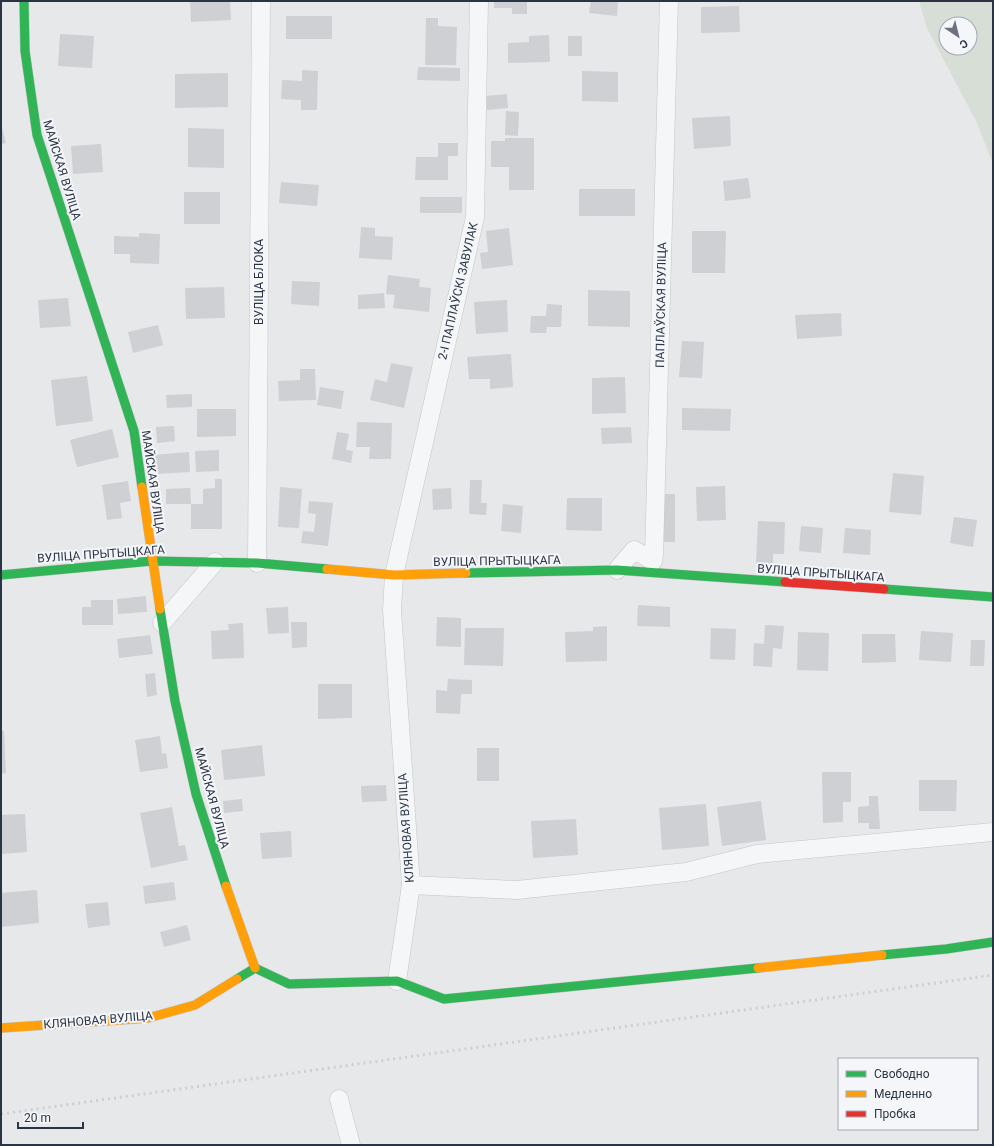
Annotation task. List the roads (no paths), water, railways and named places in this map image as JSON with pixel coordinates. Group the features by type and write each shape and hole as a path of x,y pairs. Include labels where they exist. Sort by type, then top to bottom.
{"street":[{"name":"МАЙСКАЯ ВУЛІЦА","path":"24,1 24,51 37,135 134,431 152,560 175,701 196,794 219,867 255,968"},
{"name":"ВУЛІЦА БЛОКА","path":"257,563 261,1"},
{"name":"2-І ПАПЛАЎСКІ ЗАВУЛАК","path":"394,575 475,217 479,1"},
{"name":"ПАПЛАЎСКАЯ ВУЛІЦА","path":"617,570 634,550 653,561 654,555 668,1"},
{"name":"ВУЛІЦА ПРЫТЫЦКАГА","path":"1,575 152,560 257,563 394,575 617,570 993,597"},
{"path":"162,623 216,562"},
{"name":"КЛЯНОВАЯ ВУЛІЦА","path":"394,575 392,610 411,885 397,980"},
{"path":"411,885 517,890 686,872 757,854 993,832"},
{"path":"255,968 289,984 397,980 444,999 946,949 993,942"},
{"name":"КЛЯНОВАЯ ВУЛІЦА","path":"1,1028 148,1018 195,1005 255,968"},
{"path":"339,1099 351,1145"}],"railway":[{"path":"1,1114 993,975"}]}
